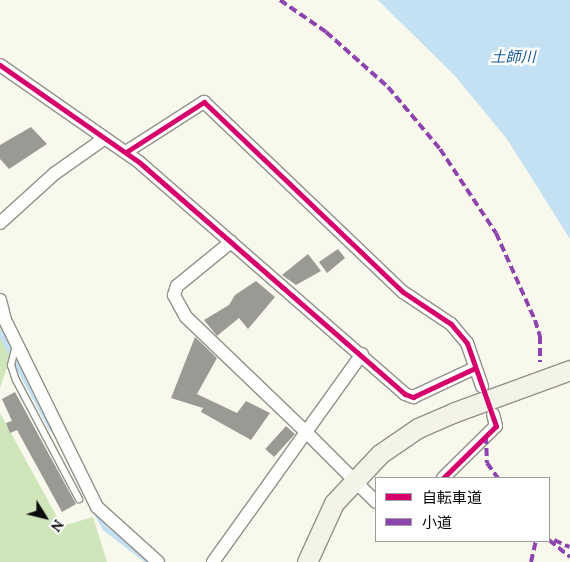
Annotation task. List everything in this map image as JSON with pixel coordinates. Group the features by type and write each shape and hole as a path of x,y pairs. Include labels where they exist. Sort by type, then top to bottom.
{"street":[{"path":"0,64 126,152 413,397 475,368"},
{"path":"126,152 204,102 403,292 452,324 467,343 482,386"},
{"path":"0,223 54,174 105,138"},
{"path":"231,242 177,286 174,295 186,317 354,478 375,501"},
{"path":"0,300 4,320 97,507 158,562"},
{"path":"213,562 362,354"},
{"path":"307,562 334,503 354,478 380,454 418,428 565,372"},
{"path":"444,477 496,426 493,414"}],"lane":[{"path":"16,343 11,365 16,380 79,499"}],"green space":[{"path":"0,293 15,344 0,388"},
{"path":"0,413 62,526 93,517 107,562 0,562"}],"water":[{"name":"土師川","path":"378,0 570,0 570,239 507,139 455,76"}],"building":[{"path":"31,127 47,144 9,169 0,159 0,145"},
{"path":"338,249 345,258 327,273 319,262"},
{"path":"308,254 321,271 296,285 282,275"},
{"path":"256,281 275,297 248,329 239,318 217,336 204,320 229,305 235,295"},
{"path":"195,337 217,358 197,394 237,413 246,401 270,413 251,440 201,412 203,408 171,398"},
{"path":"15,392 76,504 62,512 17,430 10,433 6,423 12,421 2,399"},
{"path":"286,426 295,434 274,457 265,449"}],"waterway":[{"path":"0,332 51,428"},
{"path":"96,512 105,528 149,562"}],"marked path":[{"path":"280,0 326,32 388,87 440,149 496,233 535,320 540,336 540,362"},
{"path":"486,436 487,463 497,477"},
{"path":"554,540 570,547"},
{"path":"550,541 570,557"},
{"path":"531,562 536,542"}],"cycle path":[{"path":"0,65 139,162 405,394 413,397 475,368"},
{"path":"126,152 204,102 403,292 451,324 467,343 496,426 444,477"}]}
